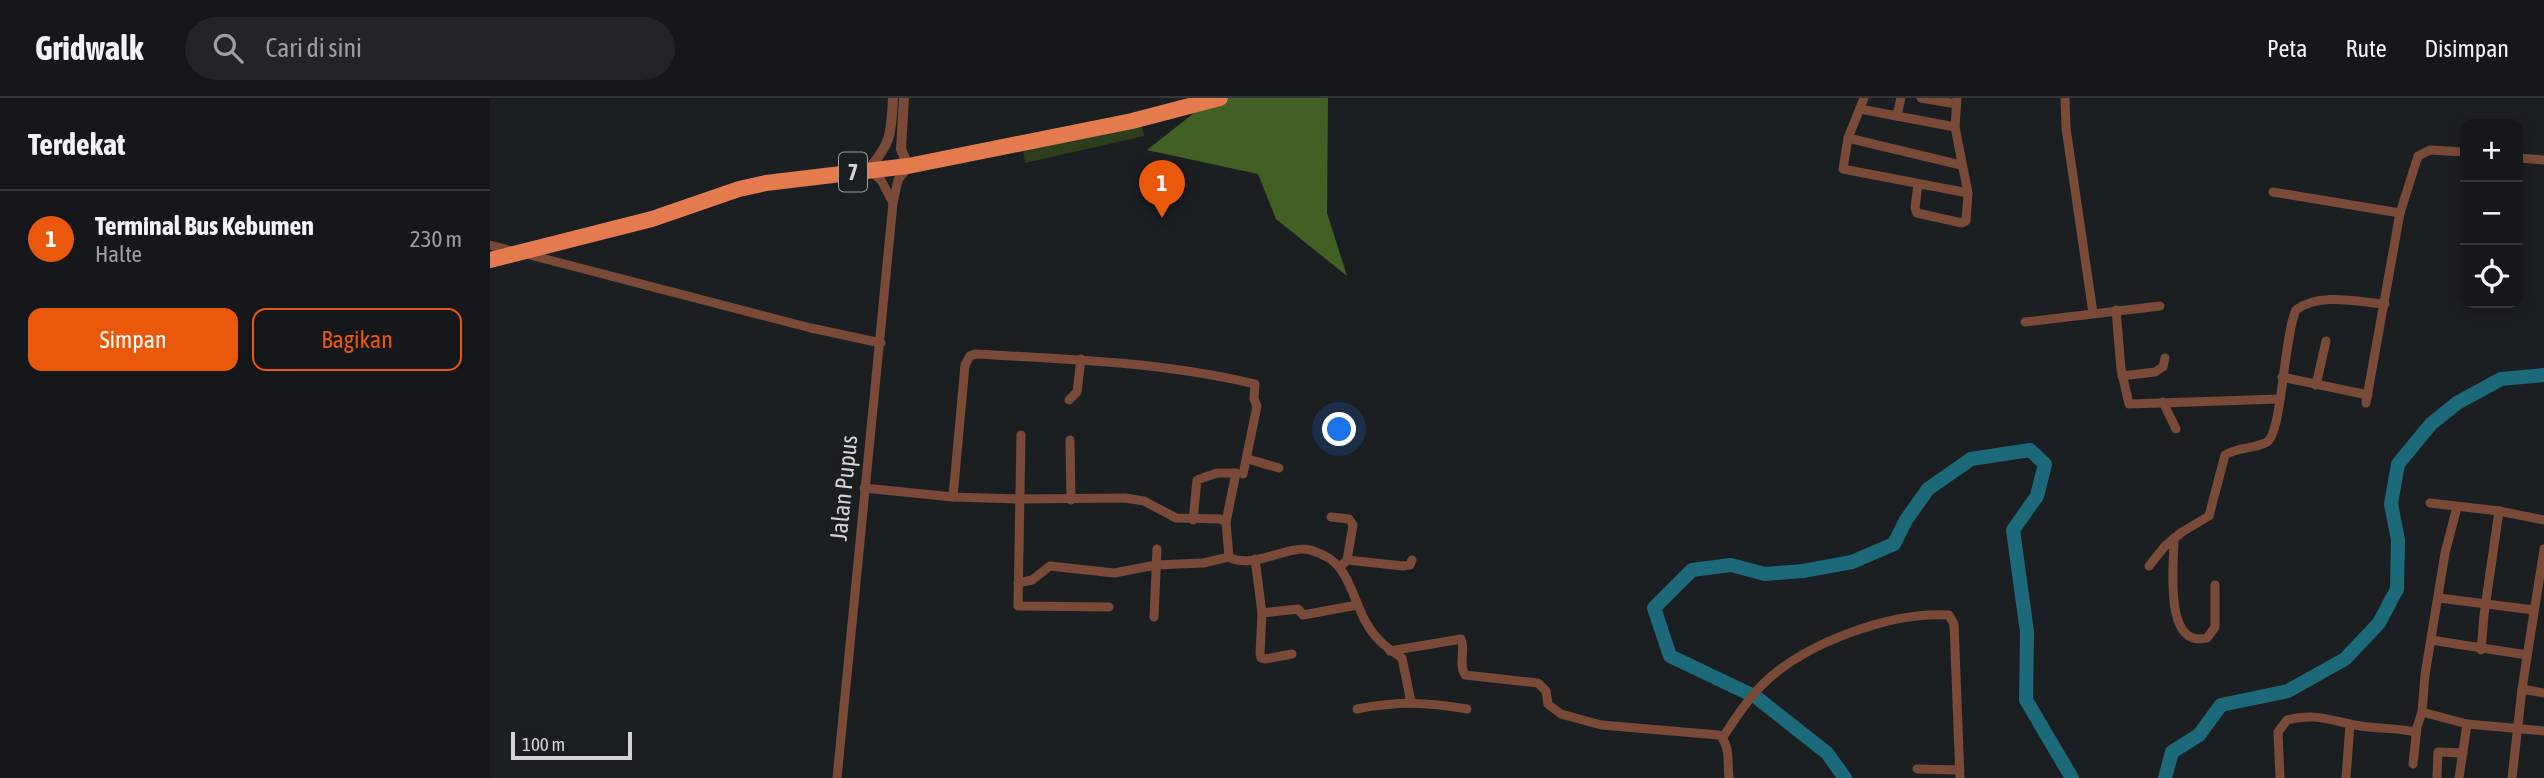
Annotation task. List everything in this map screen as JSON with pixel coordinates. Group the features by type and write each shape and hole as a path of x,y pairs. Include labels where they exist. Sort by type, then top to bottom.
{"highway":[{"name":"7","path":"490,260 652,219 739,189 908,166 1132,121 1220,98"}],"street":[{"path":"893,98 891,133 885,149 868,170 881,180 893,203"},
{"path":"904,98 901,149 908,166"},
{"path":"1864,98 1847,138 1843,169 1968,193"},
{"path":"1897,115 1901,98"},
{"path":"1918,184 1915,208 1917,214 1962,223 1966,220 1968,193 1955,127 1956,101 1921,98"},
{"path":"2065,98 2066,128 2093,313"},
{"path":"1860,109 1955,127"},
{"path":"1847,138 1961,165"},
{"path":"2282,377 2367,399 2400,213 2418,156 2430,150 2460,152"},
{"path":"2523,158 2544,160"},
{"name":"Jalan Pupus","path":"837,778 893,203 898,180 908,166"},
{"path":"2273,192 2400,213"},
{"path":"490,245 811,328 881,343"},
{"path":"2149,566 2174,538 2209,516 2225,455 2266,443 2270,439 2277,419 2293,317 2301,306 2330,300 2385,304"},
{"path":"2025,322 2160,306"},
{"path":"2116,310 2122,376 2129,404 2280,399"},
{"path":"2316,385 2326,341"},
{"path":"953,497 965,365 970,356 975,354 1081,359 1177,370 1255,384 1254,399 1257,406 1248,459 1226,522 1229,557"},
{"path":"2122,376 2155,372 2162,367 2165,358"},
{"path":"1069,400 1077,391 1081,359"},
{"path":"2163,402 2176,429"},
{"path":"1021,435 1018,604 1021,607 1109,607"},
{"path":"1070,440 1071,500"},
{"path":"1248,459 1279,468"},
{"path":"1193,520 1197,480 1217,473 1242,474"},
{"path":"864,488 953,497 1138,499 1169,517 1220,519 1226,522"},
{"path":"2430,503 2544,520"},
{"path":"2413,764 2445,553 2457,507"},
{"path":"2481,650 2485,603 2499,512"},
{"path":"1331,517 1349,519 1353,524 1347,559 1340,567"},
{"path":"2174,538 2176,617 2186,636 2193,639 2207,638 2215,628 2215,585"},
{"path":"1154,617 1157,549"},
{"path":"1018,583 1032,580 1049,566 1114,573 1156,565 1203,563 1229,557 1235,560 1255,559 1304,549 1327,557 1340,567 1374,634 1390,651 1402,658 1411,702"},
{"path":"2512,778 2533,610 2541,587 2544,549"},
{"path":"1255,559 1262,613 1259,639 1261,658 1272,659 1292,654"},
{"path":"1347,559 1403,566 1410,565 1412,560"},
{"path":"2439,598 2533,610"},
{"path":"1262,613 1297,609 1303,615 1357,605"},
{"path":"1723,737 1762,685 1786,665 1820,645 1853,631 1905,619 1949,615 1954,624 1960,774 1917,769"},
{"path":"1390,651 1461,639 1461,663 1465,675 1538,683 1546,691 1548,704 1562,714 1601,725 1710,733 1723,737 1727,746 1729,778"},
{"path":"2431,640 2481,650 2527,655"},
{"path":"2522,689 2544,692"},
{"path":"1357,709 1411,702 1428,702 1467,709"},
{"path":"2422,712 2467,724 2544,731"},
{"path":"2280,778 2278,732 2287,720 2317,715 2350,724 2398,727 2417,732"},
{"path":"2346,778 2350,724"},
{"path":"2459,778 2467,724"},
{"path":"2437,778 2438,752 2463,753"}],"green space":[{"path":"1213,98 1328,98 1327,213 1347,276 1276,219 1258,174 1147,150"},
{"path":"1141,124 1144,136 1025,163 1023,151"}],"waterway":[{"path":"2165,778 2172,752 2199,735 2221,705 2288,691 2345,659 2379,623 2397,589 2398,540 2391,504 2398,464 2431,424 2457,403 2501,379 2544,375"},
{"path":"1845,778 1827,753 1756,697 1670,656 1654,608 1692,570 1731,565 1765,574 1803,571 1852,562 1894,544 1906,520 1928,489 1971,459 2030,450 2045,464 2037,496 2013,530 2027,632 2026,700 2072,778"}],"place":[{"name":"Terminal Bus Kebumen","path":"1162,218"}]}
